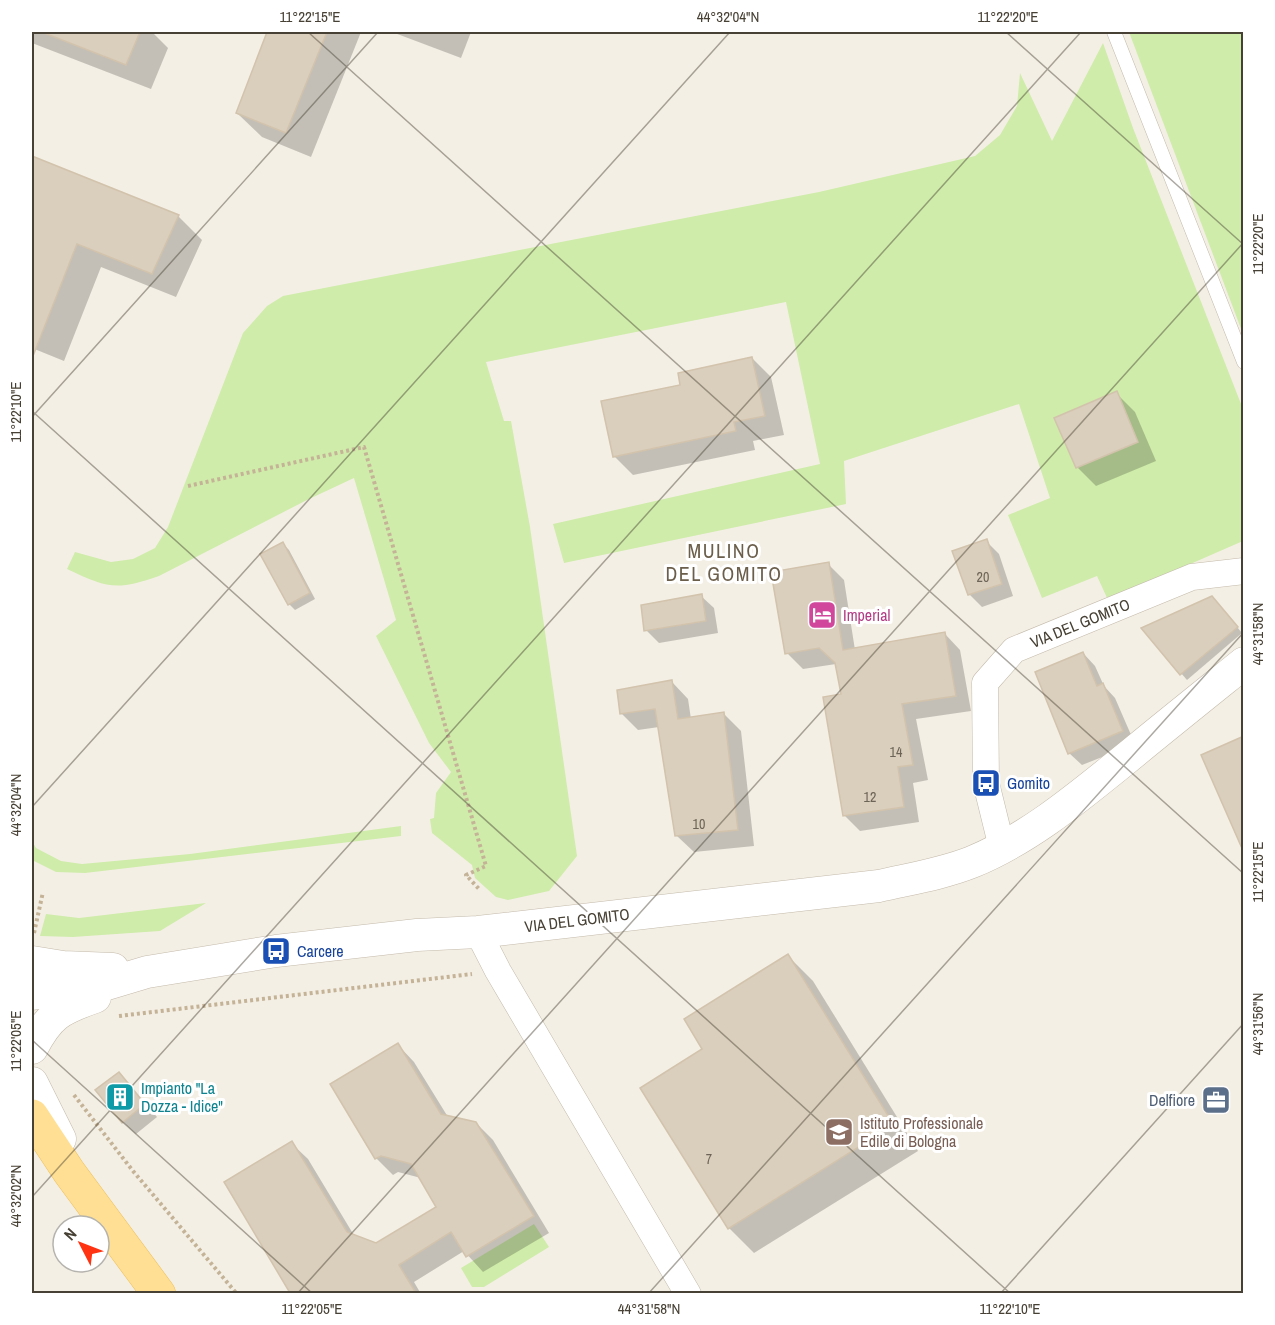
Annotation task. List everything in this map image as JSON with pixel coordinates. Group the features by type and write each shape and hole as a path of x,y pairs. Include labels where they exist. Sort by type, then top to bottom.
{"main road":[{"path":"32,1116 69,1172 159,1293"},
{"path":"32,1152 69,1172"}],"street":[{"name":"VIA DEL GOMITO","path":"1002,848 986,783 985,684 1007,658 1014,650 1192,577 1244,571"},
{"name":"VIA DEL GOMITO","path":"32,994 107,984 147,972 276,951 417,935 478,932 879,886 938,873 971,863 1002,848 1046,821 1244,663"},
{"path":"478,932 498,971 688,1293"},
{"name":"VIA DEL GOMITO","path":"32,962 63,967 147,972"},
{"path":"32,1048 45,1025 62,1009 117,988 147,972"},
{"path":"32,1083 62,1143 69,1172"}],"lane":[{"path":"1114,32 1244,362"}],"path":[{"path":"188,486 364,447 486,866 466,874 479,889"},
{"path":"32,939 43,892"},
{"path":"111,1018 498,971"},
{"path":"72,1092 133,1172 237,1293"}],"green space":[{"path":"1129,32 1243,32 1243,334"},
{"path":"1103,43 1133,128 1243,409 1243,541 1108,600 1097,576 1042,598 1008,515 1050,498 1019,404 844,461 846,504 564,563 553,524 820,464 786,302 486,362 504,421 511,421 530,527 577,856 549,891 508,900 496,897 475,878 472,865 432,833 430,819 434,818 436,793 451,772 429,743 376,636 396,620 354,478 159,576 144,581 122,585 102,584 67,569 75,552 111,562 133,559 155,548 168,527 243,333 267,306 283,296 819,192 975,156 1000,135 1017,106 1020,73 1052,141"},
{"path":"401,826 401,836 85,873 56,872 32,860 32,841 36,848 61,861 82,864 190,854"},
{"path":"206,903 160,931 73,937 40,936 46,914 79,918"},
{"path":"534,1224 549,1247 484,1287 472,1287 461,1268"}],"building":[{"path":"44,32 140,32 126,65"},
{"path":"267,32 327,32 286,133 236,113"},
{"path":"32,156 179,215 152,274 77,244 33,356 32,356"},
{"path":"752,357 765,416 734,422 736,431 613,457 601,401 680,385 678,373"},
{"path":"1117,391 1138,442 1076,468 1054,418"},
{"path":"987,539 1002,584 968,595 952,551"},
{"path":"283,542 310,593 288,605 260,554"},
{"path":"829,562 843,650 945,632 956,696 902,704 913,765 898,767 904,807 843,816 823,697 841,694 835,663 819,648 785,654 771,572"},
{"path":"702,594 706,621 644,631 641,605"},
{"path":"1212,596 1238,627 1180,675 1141,628"},
{"path":"1083,652 1097,686 1103,683 1123,731 1068,754 1035,672"},
{"path":"672,680 678,719 724,712 738,830 675,836 655,709 620,714 617,690"},
{"path":"1244,736 1244,853 1201,755"},
{"path":"788,954 894,1125 728,1229 640,1088 702,1049 684,1019"},
{"path":"398,1043 441,1114 476,1122 534,1216 466,1257 451,1232 399,1265 416,1293 290,1293 224,1182 292,1141 347,1232 376,1243 436,1207 411,1164 381,1156 375,1159 330,1084"},
{"name":"Impianto \"La Dozza - Idice\"","path":"119,1072 145,1104 122,1123 95,1090"}],"place":[{"name":"Imperial","path":"822,615"},
{"name":"Gomito","path":"986,783"},
{"name":"Carcere","path":"276,951"},
{"name":"Impianto \"La Dozza - Idice\"","path":"120,1097"},
{"name":"Delfiore","path":"1216,1100"},
{"name":"Istituto Professionale Edile di Bologna","path":"839,1132"}],"district":[{"name":"MULINO DEL GOMITO","path":"724,562"}]}
